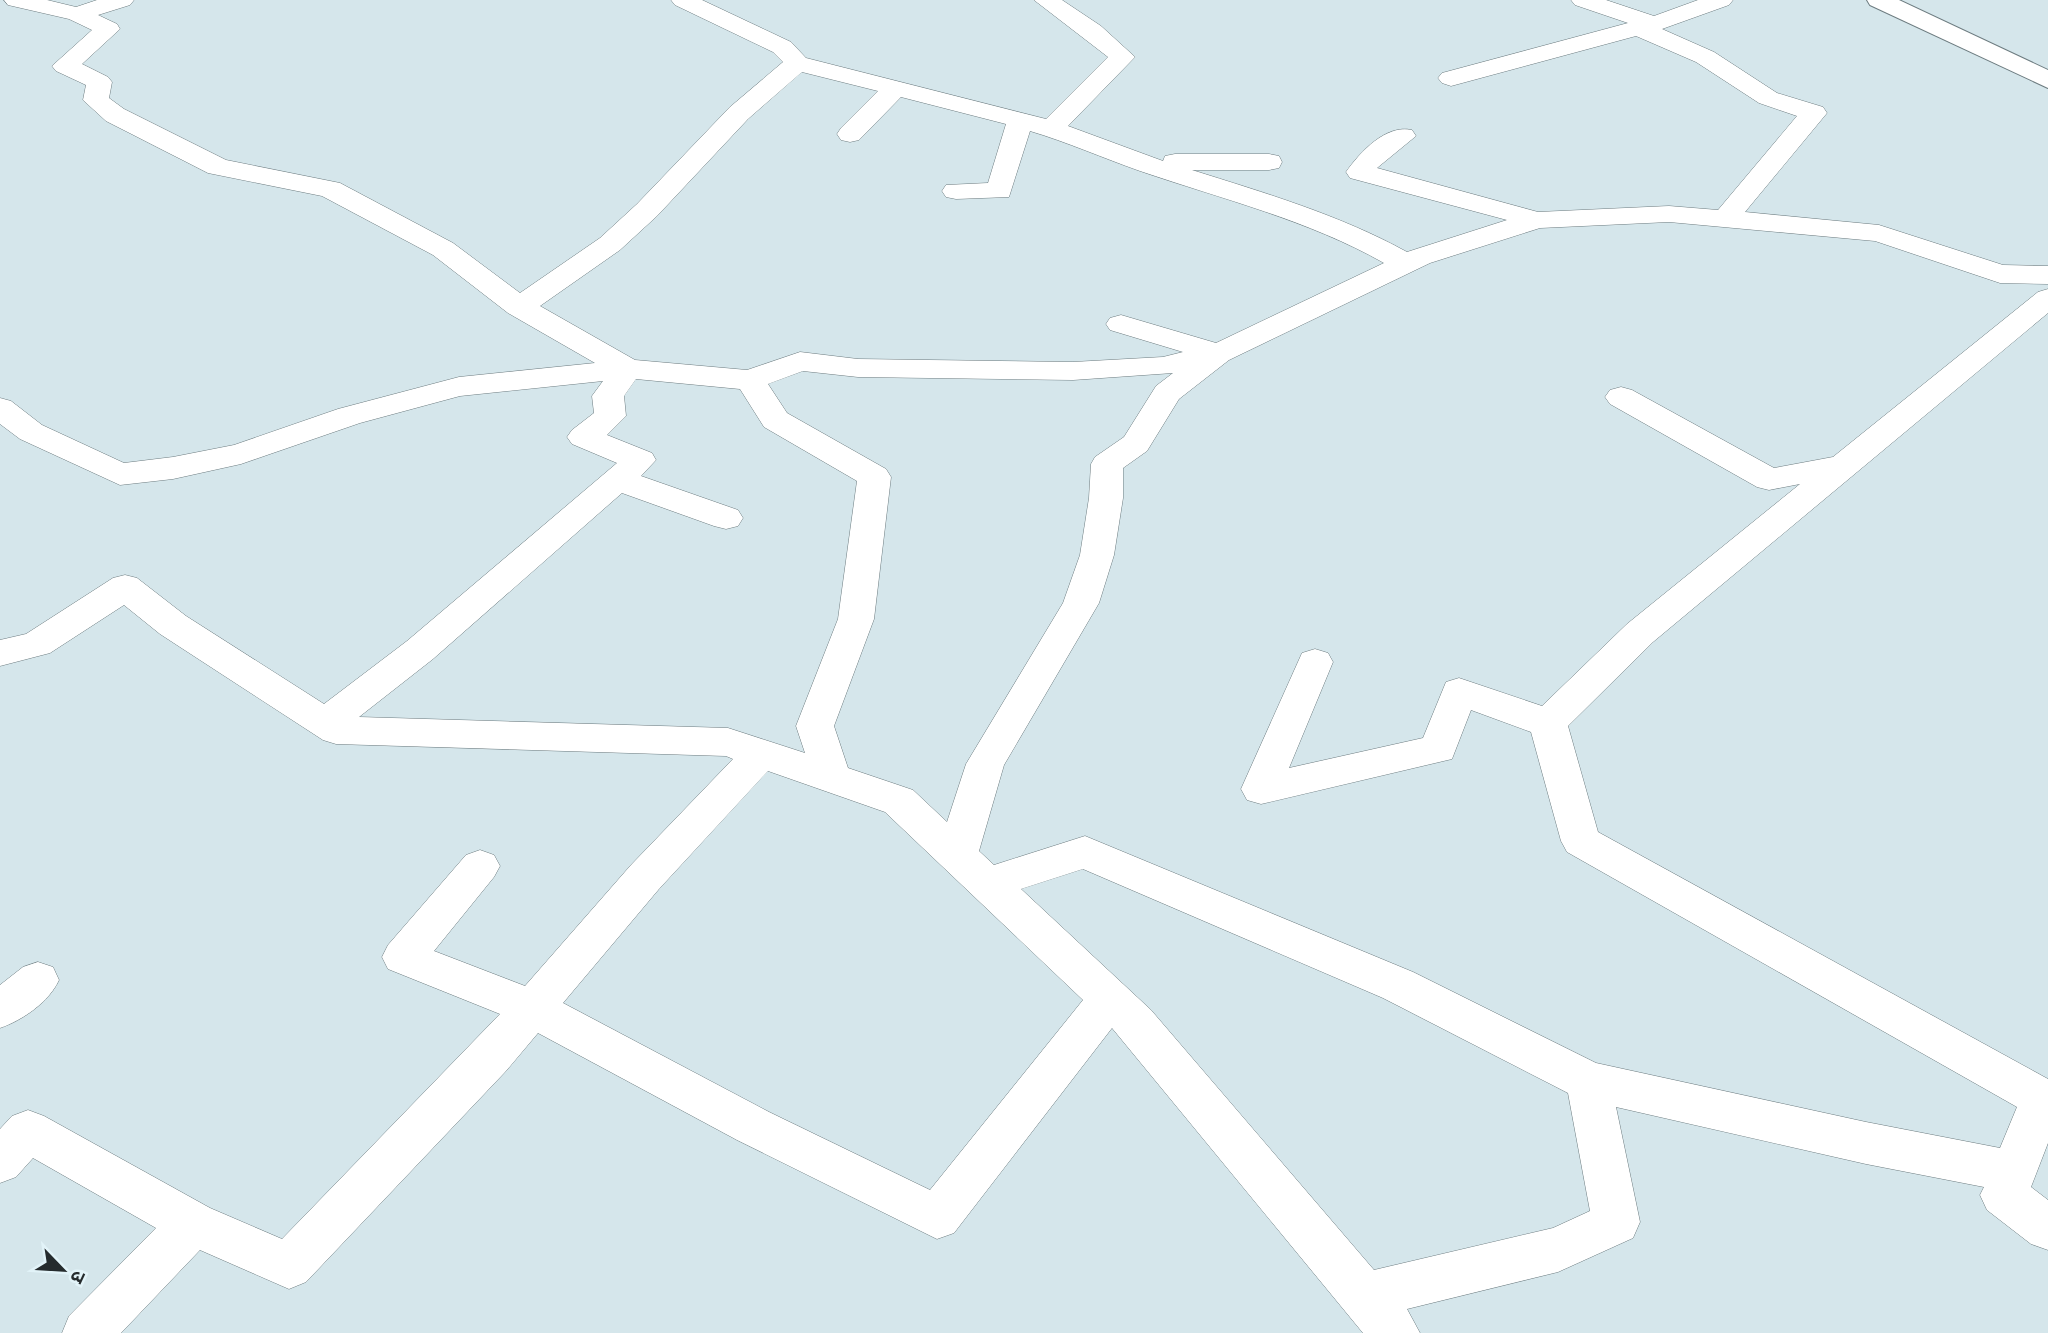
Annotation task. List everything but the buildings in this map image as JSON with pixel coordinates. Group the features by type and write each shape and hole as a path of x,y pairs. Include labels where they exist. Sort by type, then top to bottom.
{"main road":[{"path":"1879,0 2048,80"}],"street":[{"path":"16,0 77,14 108,29 65,66 99,82 96,100 115,115 218,167 330,189 443,249 519,307 628,369"},
{"path":"77,14 122,0"},
{"path":"683,0 782,47 797,63 1050,129 1139,162 1277,206 1362,239 1406,264"},
{"path":"1046,0 1092,31 1123,57 1050,129"},
{"path":"1583,0 1646,26 1705,57 1768,98 1814,113 1725,219"},
{"path":"1451,79 1646,26 1721,0"},
{"path":"519,307 610,244 647,211 739,113 797,63"},
{"path":"850,134 896,89"},
{"path":"956,191 999,191 1020,121"},
{"path":"1403,136 1372,156 1360,172 1537,220"},
{"path":"1139,162 1269,162"},
{"path":"0,408 31,432 120,474 241,454 349,416 459,387 628,369 750,380 800,361 858,368 1073,372 1163,366 1218,353 1406,264 1537,220 1669,214 1879,233 2000,274 2048,275"},
{"path":"1548,723 1640,633 2048,298"},
{"path":"1121,324 1218,353"},
{"path":"972,870 985,764 1081,603 1097,555 1106,498 1107,464 1136,444 1167,393 1218,353"},
{"path":"324,723 421,650 640,460 583,437 610,416 608,396 628,369"},
{"path":"750,380 775,420 874,477 856,619 815,726 832,777"},
{"path":"1620,397 1769,479 1843,466"},
{"path":"0,447 31,432"},
{"path":"618,480 726,518"},
{"path":"0,653 37,644 125,587 173,625 336,730 728,742 899,801 1136,1023 1395,1333"},
{"path":"1315,662 1261,789 1438,749 1459,692 1548,723"},
{"path":"1548,723 1581,841 2043,1099 2004,1195 2048,1228"},
{"path":"0,1161 29,1131 193,1224 289,1266 490,1057 645,877 762,753"},
{"path":"972,870 1085,852 1398,985 1588,1081 1866,1143 2014,1172"},
{"path":"480,866 403,957 532,1008 753,1126 937,1217 1110,998"},
{"path":"0,1010 38,980"},
{"path":"1364,1296 1559,1249 1616,1222 1588,1081"},
{"path":"86,1333 193,1224"}]}
